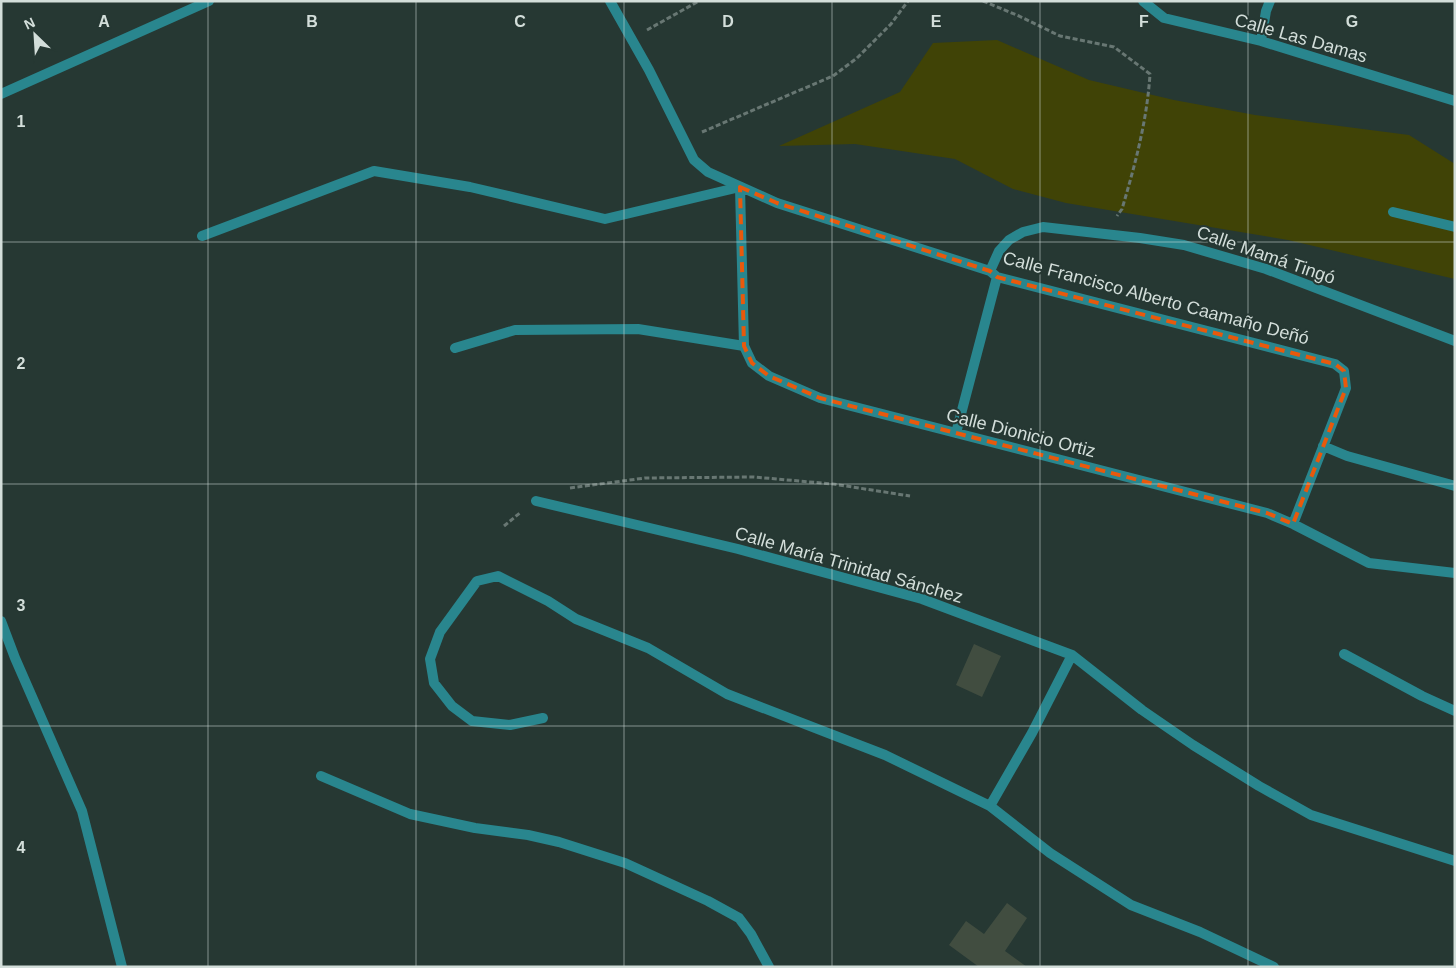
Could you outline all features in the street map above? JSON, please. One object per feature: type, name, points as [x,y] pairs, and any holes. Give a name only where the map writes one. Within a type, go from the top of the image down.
[{"type":"street","points":[[1,94],[209,1]]},
{"type":"street","name":"Calle Francisco Alberto Caamaño Deñó","points":[[610,1],[632,38],[694,160],[708,172],[777,203],[994,274],[1335,364],[1344,371],[1346,388],[1293,524]]},
{"type":"street","name":"Calle Las Damas","points":[[1143,1],[1164,18],[1261,41],[1455,101]]},
{"type":"street","points":[[1261,41],[1266,11],[1270,1]]},
{"type":"street","points":[[202,236],[374,171],[470,187],[605,219],[740,187],[744,346],[629,329],[515,330],[455,348]]},
{"type":"street","points":[[1393,212],[1455,227]]},
{"type":"street","name":"Calle Mamá Tingó","points":[[956,433],[999,251],[1009,240],[1023,232],[1043,227],[1105,233],[1184,245],[1266,269],[1455,341]]},
{"type":"street","name":"Calle Dionicio Ortiz","points":[[744,346],[752,363],[769,376],[820,398],[1267,512],[1369,563],[1455,573]]},
{"type":"street","points":[[1323,446],[1347,456],[1455,486]]},
{"type":"street","name":"Calle María Trinidad Sánchez","points":[[536,501],[738,549],[922,599],[1072,655],[1142,710],[1193,745],[1259,786],[1312,814],[1455,861]]},
{"type":"street","points":[[543,718],[510,725],[472,721],[452,706],[434,683],[430,659],[440,632],[477,581],[498,576],[548,601],[576,619],[648,648],[727,694],[885,754],[990,806],[1050,853],[1131,905],[1200,932],[1274,967]]},
{"type":"street","points":[[1,621],[15,658],[82,811],[122,967]]},
{"type":"street","points":[[1344,654],[1422,696],[1455,711]]},
{"type":"street","points":[[990,806],[1032,733],[1072,655]]},
{"type":"street","points":[[321,776],[410,814],[475,828],[559,842],[625,863],[708,901],[740,918],[769,967]]},
{"type":"path","points":[[632,38],[699,1]]},
{"type":"path","points":[[684,139],[833,76],[857,58],[891,24],[908,1]]},
{"type":"path","points":[[983,1],[1060,36],[1114,47],[1150,74],[1148,98],[1138,155],[1122,209],[1105,233]]},
{"type":"path","points":[[568,488],[645,478],[754,477],[832,484],[910,496]]},
{"type":"path","points":[[504,526],[536,501]]},
{"type":"highlighted area","points":[[740,187],[777,203],[990,271],[997,277],[1335,364],[1344,371],[1346,388],[1293,524],[1267,513],[820,398],[769,376],[752,363],[744,346]]},
{"type":"shaded area","points":[[997,40],[1089,80],[1174,100],[1255,115],[1409,135],[1455,164],[1455,279],[1288,240],[1066,203],[1013,189],[955,159],[855,144],[779,146],[900,92],[933,43]]},
{"type":"building","points":[[974,644],[1001,656],[982,697],[956,685]]},
{"type":"building","points":[[1007,903],[1027,918],[1005,951],[1027,967],[979,967],[949,945],[966,921],[984,934]]}]
